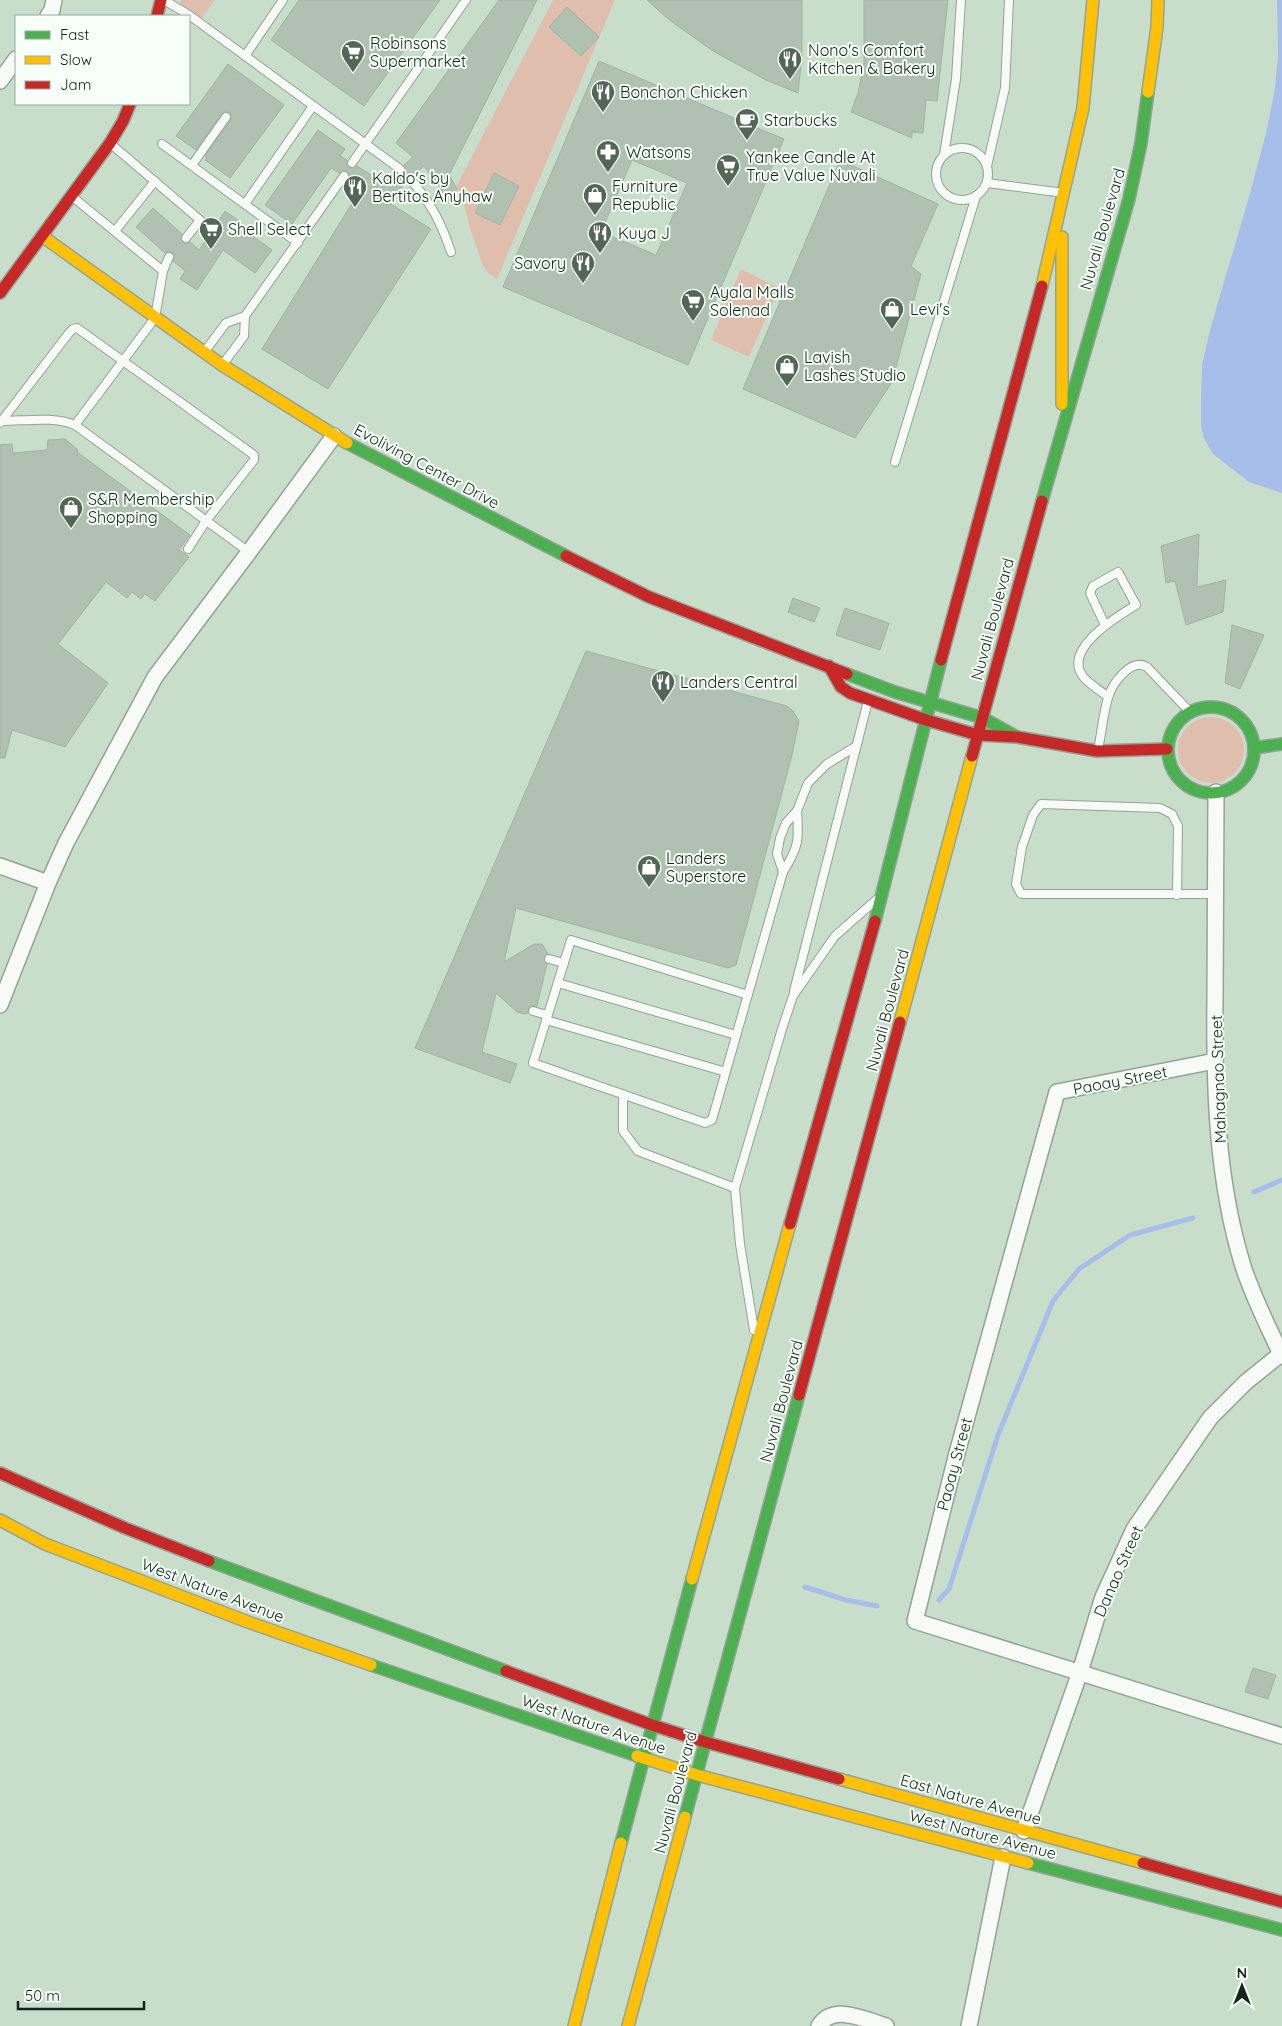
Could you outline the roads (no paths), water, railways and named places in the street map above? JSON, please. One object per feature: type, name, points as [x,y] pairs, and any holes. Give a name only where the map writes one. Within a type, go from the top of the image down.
[{"type":"main road","points":[[157,15],[162,0]]},
{"type":"main road","points":[[574,2026],[652,1725],[835,1060],[884,894],[930,703],[1031,330],[1083,108],[1093,0]]},
{"type":"main road","name":"Nuvali Boulevard","points":[[628,2026],[1062,429],[1129,199],[1142,133],[1157,27],[1158,0]]},
{"type":"main road","points":[[0,293],[110,143],[130,105]]},
{"type":"main road","points":[[1062,429],[1063,199]]},
{"type":"main road","name":"Evoliving Center Drive","points":[[42,236],[222,365],[334,436],[519,533],[649,596],[895,692],[983,718],[1017,737]]},
{"type":"main road","name":"Evoliving Center Drive","points":[[829,666],[841,687],[850,693],[978,736],[1017,737],[1097,751],[1167,749]]},
{"type":"main road","points":[[1207,707],[1216,707],[1235,714],[1248,728],[1254,748],[1253,759],[1243,779],[1225,791],[1216,792],[1199,792],[1186,786],[1176,776],[1169,763],[1167,749],[1170,734],[1182,717],[1190,712],[1207,707]]},
{"type":"main road","points":[[1254,748],[1282,744]]},
{"type":"main road","name":"West Nature Avenue","points":[[0,1473],[125,1528],[258,1580],[652,1725]]},
{"type":"main road","name":"West Nature Avenue","points":[[0,1520],[45,1544],[248,1622],[643,1758],[697,1775],[1282,1930]]},
{"type":"main road","name":"East Nature Avenue","points":[[652,1725],[705,1742],[1282,1902]]},
{"type":"street","points":[[49,15],[54,0]]},
{"type":"street","points":[[0,81],[15,60]]},
{"type":"street","points":[[0,1005],[48,883],[66,843],[155,677],[334,436]]},
{"type":"street","name":"Mahagnao Street","points":[[1216,792],[1214,1062],[1218,1130],[1229,1204],[1243,1265],[1257,1304],[1282,1355]]},
{"type":"street","points":[[0,866],[48,883]]},
{"type":"street","name":"Paoay Street","points":[[1214,1062],[1057,1092],[957,1453],[915,1622],[1282,1736]]},
{"type":"street","name":"Danao Street","points":[[1024,1831],[1080,1672],[1103,1597],[1134,1529],[1210,1418],[1246,1382],[1282,1355]]},
{"type":"street","points":[[969,2026],[1003,1857]]},
{"type":"street","points":[[819,2026],[822,2020],[831,2014],[845,2014],[886,2026]]},
{"type":"lane","points":[[162,0],[184,15]]},
{"type":"lane","points":[[245,56],[283,0]]},
{"type":"lane","points":[[352,164],[466,0]]},
{"type":"lane","points":[[961,0],[956,79],[944,155],[937,165],[936,173],[940,188],[946,194],[961,200],[976,196]]},
{"type":"lane","points":[[895,462],[976,196],[986,183],[988,175],[987,166],[1004,88],[1009,0]]},
{"type":"lane","points":[[190,19],[245,56],[400,169]]},
{"type":"lane","points":[[245,204],[313,106]]},
{"type":"lane","points":[[192,165],[226,117]]},
{"type":"lane","points":[[110,143],[200,220],[186,238]]},
{"type":"lane","points":[[162,144],[298,243]]},
{"type":"lane","points":[[944,155],[960,148],[969,149],[977,152],[987,166]]},
{"type":"lane","points":[[222,365],[244,336],[245,316],[344,176]]},
{"type":"lane","points":[[410,179],[433,208],[452,252]]},
{"type":"lane","points":[[115,232],[155,181]]},
{"type":"lane","points":[[986,183],[1063,199]]},
{"type":"lane","points":[[71,196],[163,271]]},
{"type":"lane","points":[[75,425],[155,318],[163,271],[169,257]]},
{"type":"lane","points":[[204,352],[226,323],[245,316]]},
{"type":"lane","points":[[1,422],[73,328],[77,328],[254,455],[254,460],[206,521],[188,549]]},
{"type":"lane","points":[[1,422],[52,420],[67,421],[75,425],[249,552]]},
{"type":"lane","points":[[1105,625],[1090,594],[1093,586],[1118,572],[1136,605],[1105,625],[1084,646],[1079,661],[1080,673],[1087,681],[1108,697]]},
{"type":"lane","points":[[1097,751],[1108,697],[1122,676],[1134,664],[1142,664],[1190,712]]},
{"type":"lane","points":[[757,1346],[740,1244],[735,1188],[793,996],[855,748],[869,700]]},
{"type":"lane","points":[[748,995],[571,940],[533,1063],[705,1123],[712,1120],[736,1035],[748,995],[783,872],[793,857],[799,838],[798,811],[808,783],[827,764],[855,748]]},
{"type":"lane","points":[[1177,895],[1178,826],[1172,814],[1160,808],[1041,804],[1032,815],[1022,847],[1016,884],[1021,894],[1177,895],[1215,894]]},
{"type":"lane","points":[[783,872],[776,854],[786,823],[798,811]]},
{"type":"lane","points":[[793,996],[835,936],[884,894]]},
{"type":"lane","points":[[549,959],[564,963]]},
{"type":"lane","points":[[558,983],[736,1035]]},
{"type":"lane","points":[[533,1011],[547,1018],[726,1072]]},
{"type":"lane","points":[[623,1094],[623,1131],[638,1151],[735,1188]]},
{"type":"water","points":[[1277,0],[1282,0],[1282,493],[1249,482],[1213,454],[1204,438],[1201,426],[1202,365],[1211,326],[1266,133],[1275,88],[1278,55]]},
{"type":"waterway","points":[[1254,1192],[1282,1180]]},
{"type":"waterway","points":[[939,1600],[949,1589],[998,1435],[1053,1301],[1079,1269],[1130,1235],[1193,1218]]},
{"type":"waterway","points":[[805,1587],[846,1600],[877,1606]]},
{"type":"place","name":"Robinsons Supermarket","points":[[353,73]]},
{"type":"place","name":"Nono's Comfort Kitchen & Bakery","points":[[790,80]]},
{"type":"place","name":"Bonchon Chicken","points":[[603,113]]},
{"type":"place","name":"Starbucks","points":[[747,141]]},
{"type":"place","name":"Watsons","points":[[608,173]]},
{"type":"place","name":"Yankee Candle At True Value Nuvali","points":[[728,187]]},
{"type":"place","name":"Kaldo's by Bertitos Anyhaw","points":[[355,208]]},
{"type":"place","name":"Furniture Republic","points":[[595,216]]},
{"type":"place","name":"Shell Select","points":[[211,250]]},
{"type":"place","name":"Kuya J","points":[[600,254]]},
{"type":"place","name":"Savory","points":[[583,284]]},
{"type":"place","name":"Ayala Malls Solenad","points":[[693,322]]},
{"type":"place","name":"Levi's","points":[[892,330]]},
{"type":"place","name":"Lavish Lashes Studio","points":[[787,387]]},
{"type":"place","name":"S&R Membership Shopping","points":[[71,529]]},
{"type":"place","name":"Landers Central","points":[[663,703]]},
{"type":"place","name":"Landers Superstore","points":[[649,888]]}]
